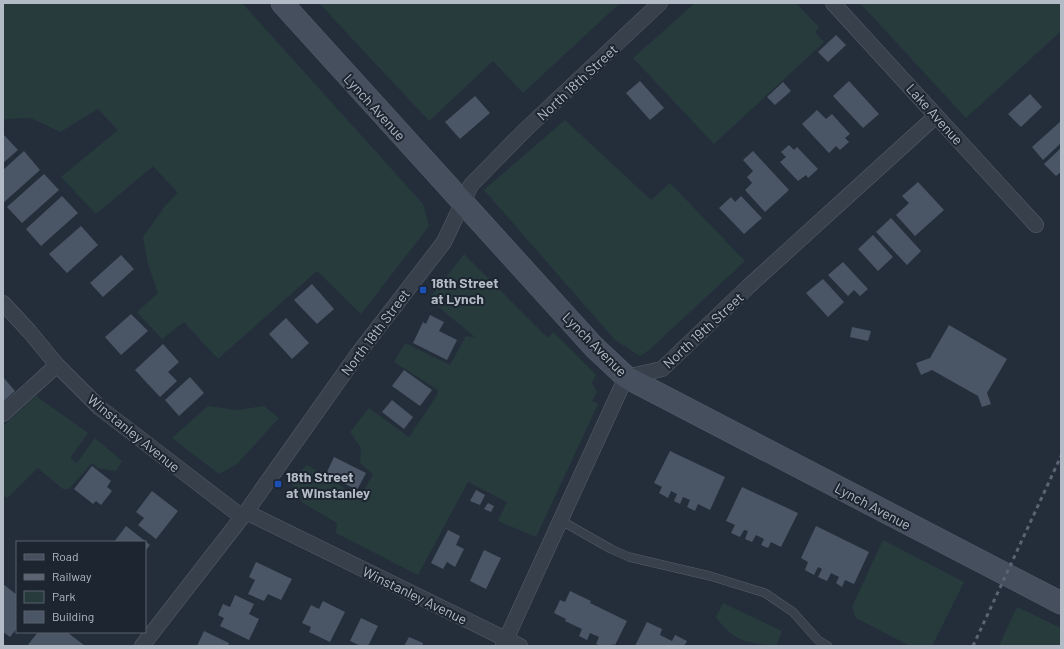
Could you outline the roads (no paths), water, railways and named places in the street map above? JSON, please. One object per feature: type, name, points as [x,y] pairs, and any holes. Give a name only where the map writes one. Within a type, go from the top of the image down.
[{"type":"street","name":"Lynch Avenue","points":[[282,3],[594,347],[626,377],[1061,603]]},
{"type":"street","name":"North 18th Street","points":[[142,646],[244,514],[357,355],[444,242],[471,185],[660,3]]},
{"type":"street","name":"Lake Avenue","points":[[833,3],[1036,225]]},
{"type":"street","name":"North 19th Street","points":[[626,377],[662,369],[750,285],[936,116]]},
{"type":"street","name":"Winstanley Avenue","points":[[3,304],[29,331],[57,365],[100,408],[244,514],[505,643],[520,646]]},
{"type":"street","points":[[3,414],[57,365]]},
{"type":"street","points":[[505,643],[626,377]]},
{"type":"lane","points":[[560,520],[629,557],[710,576],[765,592],[793,612],[818,640],[828,646]]},
{"type":"railway","points":[[973,646],[1061,456]]},
{"type":"place","name":"18th Street at Lynch","points":[[423,290]]},
{"type":"place","name":"18th Street at Winstanley","points":[[278,484]]}]
